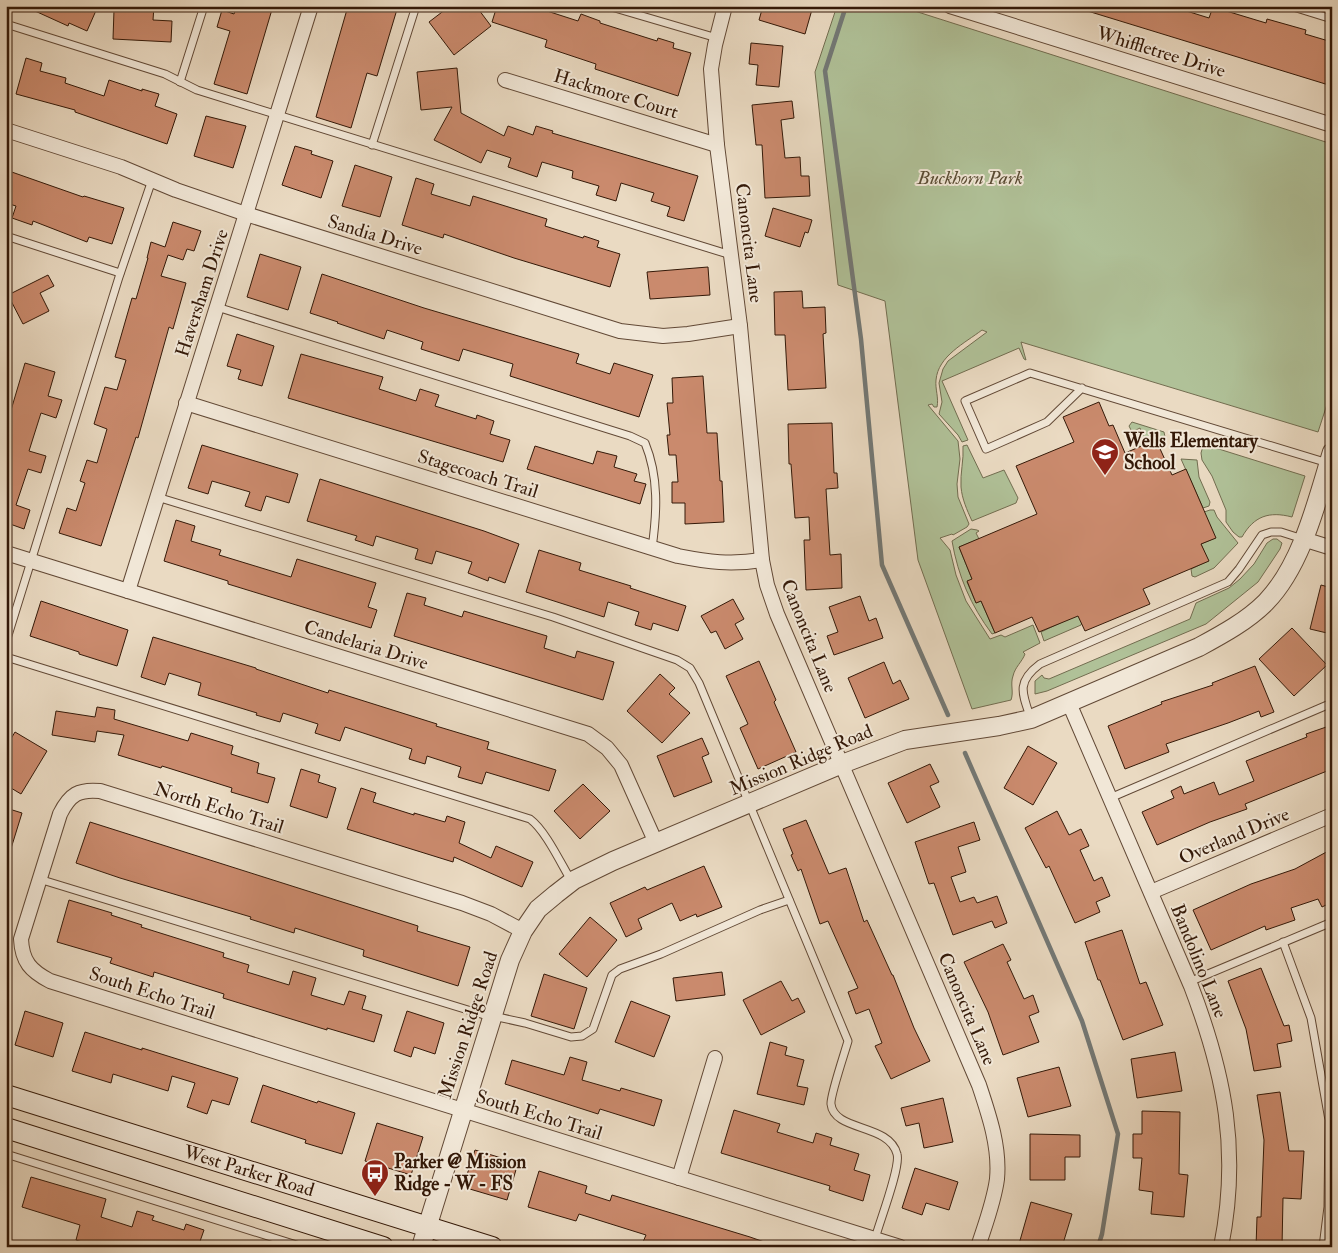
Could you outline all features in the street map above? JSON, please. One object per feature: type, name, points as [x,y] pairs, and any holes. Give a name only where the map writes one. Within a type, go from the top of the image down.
[{"type":"main road","name":"West Parker Road","points":[[6,1095],[492,1247]]},
{"type":"main road","name":"West Parker Road","points":[[6,1128],[383,1247]]},
{"type":"street","name":"Haversham Drive","points":[[128,591],[311,6]]},
{"type":"street","name":"Canoncita Lane","points":[[725,6],[716,38],[711,69],[717,145],[740,326],[762,560],[767,585],[777,614],[987,1108],[996,1149],[997,1180],[978,1247]]},
{"type":"street","name":"Whiffletree Drive","points":[[950,6],[966,9],[1332,125]]},
{"type":"street","name":"Hackmore Court","points":[[505,80],[717,145]]},
{"type":"street","name":"Sandia Drive","points":[[6,130],[121,167],[246,214],[620,331],[663,336],[740,326]]},
{"type":"street","name":"Stagecoach Trail","points":[[186,403],[678,556],[707,562],[737,564],[762,560]]},
{"type":"street","name":"Mission Ridge Road","points":[[421,1247],[510,960],[523,931],[538,909],[572,882],[613,861],[842,764],[905,740],[999,726],[1032,719],[1200,647],[1224,634],[1248,618],[1266,602],[1280,585],[1294,562],[1330,458]]},
{"type":"street","points":[[1303,539],[1332,548]]},
{"type":"street","name":"Candelaria Drive","points":[[6,554],[588,734],[607,748],[621,765],[656,844]]},
{"type":"street","name":"Bandolino Lane","points":[[1069,703],[1189,982],[1205,1023],[1218,1066],[1228,1124],[1228,1193],[1220,1247]]},
{"type":"street","name":"North Echo Trail","points":[[28,964],[22,953],[21,939],[60,814],[66,801],[76,794],[88,790],[100,791],[462,903],[491,914],[523,931]]},
{"type":"street","name":"Overland Drive","points":[[1151,892],[1332,815]]},
{"type":"street","name":"South Echo Trail","points":[[28,964],[37,974],[50,981],[900,1247]]},
{"type":"street","points":[[679,1178],[715,1058]]},
{"type":"lane","points":[[180,82],[204,6]]},
{"type":"lane","points":[[372,145],[416,6]]},
{"type":"lane","points":[[608,6],[716,38]]},
{"type":"lane","points":[[1290,6],[1332,19]]},
{"type":"lane","points":[[6,24],[165,74],[197,90],[277,116],[731,255]]},
{"type":"lane","points":[[6,642],[120,272],[152,180]]},
{"type":"lane","points":[[6,236],[120,272]]},
{"type":"lane","points":[[217,307],[620,433],[645,443],[652,460],[656,498],[657,517],[652,548]]},
{"type":"lane","points":[[1082,388],[1047,422],[986,449],[964,401],[1030,373],[1330,458]]},
{"type":"lane","points":[[157,497],[553,617],[677,660],[690,668],[700,683],[848,1041],[830,1103],[835,1115],[846,1122],[883,1136],[893,1144],[898,1156],[896,1170],[874,1239]]},
{"type":"lane","points":[[1032,719],[1026,702],[1024,680],[1040,664],[1228,582],[1240,569],[1262,535],[1280,532],[1303,539]]},
{"type":"lane","points":[[6,657],[530,819],[536,824],[572,882]]},
{"type":"lane","points":[[1110,798],[1332,703]]},
{"type":"lane","points":[[39,879],[492,1016],[525,1023],[572,1037],[582,1036],[593,1029],[612,974],[760,910],[789,900]]},
{"type":"lane","points":[[1189,982],[1332,922]]},
{"type":"lane","points":[[1283,942],[1311,1018],[1329,1120],[1328,1207],[1323,1247]]},
{"type":"lane","points":[[6,1154],[303,1247]]},
{"type":"green space","name":"Buckhorn Park","points":[[837,6],[899,6],[1332,144],[1332,389],[1318,432],[1021,342],[1026,360],[1019,348],[942,381],[968,440],[962,442],[939,414],[942,402],[939,383],[943,369],[948,361],[987,332],[982,330],[953,351],[942,364],[936,380],[937,407],[934,407],[932,404],[928,405],[958,441],[960,459],[957,484],[958,497],[969,524],[953,535],[940,538],[950,550],[956,575],[966,601],[990,639],[1001,635],[1005,637],[1033,625],[1040,643],[1023,652],[1025,654],[1012,679],[1011,700],[972,709],[918,560],[885,301],[838,285],[815,72]]},
{"type":"green space","points":[[1132,422],[1164,432],[1165,437],[1140,447],[1137,446],[1135,440],[1143,436],[1140,428],[1132,432],[1129,426]]},
{"type":"green space","points":[[967,445],[983,478],[1004,470],[1018,498],[1016,503],[972,521],[961,487],[963,446]]},
{"type":"green space","points":[[1206,445],[1305,476],[1292,517],[1269,515],[1252,524],[1242,537],[1233,532],[1226,522],[1226,510],[1212,476],[1202,460],[1201,453],[1203,446]]},
{"type":"green space","points":[[1181,459],[1197,460],[1199,477],[1210,502],[1209,506],[1203,508]]},
{"type":"green space","points":[[1214,510],[1217,517],[1238,543],[1214,568],[1195,577],[1192,576],[1191,569],[1208,561],[1201,544],[1215,538],[1204,512]]},
{"type":"green space","points":[[971,529],[979,531],[976,533],[979,539],[959,547],[972,579],[967,582],[976,603],[981,601],[995,633],[992,634],[966,590],[952,541]]},
{"type":"green space","points":[[1277,539],[1282,543],[1280,549],[1258,582],[1206,624],[1047,691],[1035,694],[1035,681],[1042,675],[1044,678],[1049,679],[1190,619],[1196,603],[1229,588],[1240,579],[1254,564],[1267,543]]},
{"type":"green space","points":[[1079,614],[1082,622],[1081,625],[1044,641],[1041,632]]},
{"type":"building","points":[[24,6],[98,6],[87,31],[69,23],[68,26]]},
{"type":"building","points":[[135,6],[154,6],[153,20],[172,21],[171,42],[113,39],[114,10],[134,11]]},
{"type":"building","points":[[237,6],[273,6],[247,94],[214,84],[230,31],[217,27],[222,10],[234,14]]},
{"type":"building","points":[[348,6],[398,6],[377,76],[367,73],[351,128],[316,117]]},
{"type":"building","points":[[450,6],[476,6],[491,26],[454,55],[429,22]]},
{"type":"building","points":[[497,6],[548,6],[547,11],[578,21],[581,14],[600,21],[600,23],[657,41],[658,38],[674,43],[673,48],[691,53],[678,96],[595,69],[596,64],[545,47],[547,40],[492,22]]},
{"type":"building","points":[[763,6],[813,6],[805,34],[759,20]]},
{"type":"building","points":[[1082,6],[1181,6],[1180,9],[1209,18],[1213,7],[1266,23],[1267,19],[1306,30],[1305,34],[1332,42],[1332,86],[1081,9]]},
{"type":"building","points":[[751,43],[783,46],[779,87],[756,85],[758,65],[749,64]]},
{"type":"building","points":[[26,58],[42,63],[40,71],[66,78],[65,83],[104,96],[109,80],[142,91],[142,89],[159,94],[155,106],[177,114],[167,144],[75,112],[75,110],[16,94]]},
{"type":"building","points":[[457,68],[461,113],[504,136],[508,126],[533,135],[536,126],[553,131],[552,133],[698,176],[684,221],[667,216],[670,207],[651,201],[654,193],[621,183],[616,201],[596,195],[599,186],[572,178],[573,171],[542,162],[537,177],[508,167],[511,158],[487,150],[481,163],[434,140],[452,107],[421,110],[417,72]]},
{"type":"building","points":[[792,101],[794,118],[781,120],[785,158],[800,157],[801,176],[809,176],[810,196],[765,198],[762,145],[756,145],[752,105]]},
{"type":"building","points":[[206,116],[246,126],[233,168],[194,156]]},
{"type":"building","points":[[295,146],[312,151],[311,154],[333,161],[321,198],[282,185]]},
{"type":"building","points":[[355,165],[392,177],[380,217],[342,206]]},
{"type":"building","points":[[6,170],[83,197],[124,208],[112,244],[89,237],[87,242],[33,221],[32,225],[12,218],[16,206],[6,203]]},
{"type":"building","points":[[416,178],[434,184],[431,194],[470,206],[473,196],[547,219],[545,226],[599,241],[597,247],[620,254],[610,287],[514,258],[444,234],[443,238],[402,225]]},
{"type":"building","points":[[773,208],[812,220],[808,233],[805,232],[800,247],[765,236]]},
{"type":"building","points":[[173,222],[201,231],[194,251],[187,249],[183,260],[168,255],[161,276],[186,283],[173,329],[169,327],[138,438],[136,437],[101,546],[59,533],[67,508],[76,511],[85,483],[80,481],[87,460],[97,463],[107,429],[94,424],[105,387],[117,390],[126,360],[115,357],[132,298],[136,299],[151,242],[165,247]]},
{"type":"building","points":[[260,254],[301,267],[288,310],[247,297]]},
{"type":"building","points":[[708,267],[710,295],[650,299],[647,272]]},
{"type":"building","points":[[322,274],[424,308],[579,354],[576,363],[610,374],[614,363],[653,375],[639,417],[510,376],[513,364],[463,349],[459,361],[421,349],[423,342],[387,330],[384,339],[310,313]]},
{"type":"building","points":[[48,275],[54,286],[40,293],[49,311],[23,324],[8,295]]},
{"type":"building","points":[[802,291],[803,308],[825,307],[826,333],[823,334],[826,388],[788,390],[785,335],[775,335],[774,292]]},
{"type":"building","points":[[237,334],[274,346],[262,386],[238,379],[241,370],[227,366]]},
{"type":"building","points":[[301,354],[383,377],[379,389],[416,401],[420,389],[439,395],[435,406],[476,419],[477,415],[494,421],[490,434],[510,440],[503,462],[288,398]]},
{"type":"building","points":[[25,363],[55,372],[48,396],[62,400],[56,418],[41,413],[29,451],[46,456],[41,473],[28,469],[16,505],[30,510],[24,529],[10,524],[9,527],[6,527],[6,427]]},
{"type":"building","points":[[703,376],[707,433],[717,433],[724,522],[685,524],[685,503],[672,503],[672,482],[678,482],[676,455],[669,455],[667,435],[670,435],[667,403],[673,403],[672,378]]},
{"type":"building","points":[[1099,402],[1109,426],[1113,425],[1125,453],[1156,440],[1172,475],[1186,469],[1216,538],[1201,544],[1209,561],[1143,589],[1150,604],[1085,631],[1078,616],[1039,632],[1032,617],[995,633],[981,601],[976,603],[967,581],[972,579],[959,547],[1037,514],[1016,466],[1074,442],[1063,417]]},
{"type":"building","points":[[832,423],[834,473],[837,473],[838,488],[826,489],[830,555],[841,554],[842,588],[806,590],[804,540],[810,540],[809,517],[795,518],[791,464],[789,464],[788,424]]},
{"type":"building","points":[[202,445],[298,474],[289,503],[266,496],[261,511],[245,506],[250,492],[212,481],[208,494],[188,488]]},
{"type":"building","points":[[535,446],[593,464],[597,451],[617,456],[614,467],[637,474],[634,481],[646,484],[640,504],[527,469]]},
{"type":"building","points":[[320,479],[519,544],[505,583],[489,577],[488,581],[468,573],[472,562],[436,551],[432,564],[415,559],[418,549],[376,536],[373,546],[355,540],[357,536],[307,521]]},
{"type":"building","points":[[176,520],[195,526],[191,541],[221,550],[219,555],[291,577],[297,559],[376,583],[368,607],[377,610],[371,628],[228,584],[228,581],[164,561]]},
{"type":"building","points":[[539,550],[581,563],[579,570],[686,606],[678,631],[653,623],[651,630],[635,625],[639,612],[608,602],[604,617],[526,592]]},
{"type":"building","points":[[1321,585],[1332,588],[1332,626],[1329,626],[1327,633],[1310,629]]},
{"type":"building","points":[[407,593],[426,598],[424,605],[462,617],[464,611],[547,636],[544,648],[575,658],[577,651],[614,662],[603,700],[394,636]]},
{"type":"building","points":[[860,596],[869,621],[876,618],[883,638],[834,655],[827,636],[838,632],[829,607]]},
{"type":"building","points":[[733,599],[744,619],[735,624],[743,639],[725,649],[716,631],[711,633],[701,616]]},
{"type":"building","points":[[41,601],[128,630],[117,666],[30,636]]},
{"type":"building","points":[[1292,628],[1327,665],[1294,696],[1259,659]]},
{"type":"building","points":[[153,637],[256,668],[328,693],[329,690],[489,742],[487,749],[556,770],[549,791],[486,772],[482,784],[458,777],[461,767],[427,756],[425,764],[409,759],[412,749],[345,727],[340,741],[315,733],[318,724],[283,713],[280,722],[256,715],[257,713],[198,695],[201,683],[169,673],[165,685],[141,677]]},
{"type":"building","points":[[759,661],[776,700],[774,702],[796,752],[758,769],[740,728],[748,724],[726,676]]},
{"type":"building","points":[[884,662],[893,684],[900,680],[909,699],[865,718],[848,678]]},
{"type":"building","points":[[1255,666],[1274,712],[1261,717],[1259,711],[1166,744],[1169,752],[1125,769],[1108,726],[1162,704],[1161,702],[1213,685],[1212,683]]},
{"type":"building","points":[[660,674],[675,688],[669,694],[690,713],[662,743],[627,711]]},
{"type":"building","points":[[97,707],[115,710],[114,719],[188,741],[191,733],[233,746],[231,754],[259,763],[257,773],[275,778],[268,803],[231,792],[232,788],[162,766],[161,768],[118,755],[124,735],[97,731],[95,742],[52,735],[56,711],[95,717]]},
{"type":"building","points":[[1332,725],[1332,769],[1245,804],[1247,809],[1210,822],[1157,845],[1142,812],[1174,798],[1171,791],[1181,786],[1184,794],[1214,782],[1219,795],[1254,781],[1246,761],[1307,737],[1306,734]]},
{"type":"building","points":[[15,732],[47,751],[21,794],[6,785],[6,747]]},
{"type":"building","points":[[702,738],[709,754],[702,757],[712,782],[674,797],[657,756]]},
{"type":"building","points":[[1028,746],[1057,763],[1033,805],[1004,788]]},
{"type":"building","points":[[930,764],[939,782],[930,786],[940,807],[907,823],[888,783]]},
{"type":"building","points":[[301,769],[320,775],[318,782],[336,788],[327,818],[290,806]]},
{"type":"building","points":[[583,784],[610,811],[580,839],[554,811]]},
{"type":"building","points":[[361,788],[376,793],[373,802],[414,815],[414,813],[445,822],[447,816],[465,822],[459,843],[491,858],[496,846],[533,862],[522,887],[454,857],[453,862],[347,829]]},
{"type":"building","points":[[6,808],[22,813],[9,855],[6,854]]},
{"type":"building","points":[[1057,811],[1069,835],[1081,829],[1089,846],[1080,850],[1094,881],[1102,877],[1110,896],[1096,902],[1100,912],[1075,923],[1049,866],[1046,868],[1025,828]]},
{"type":"building","points":[[806,820],[829,874],[846,868],[864,922],[867,920],[930,1061],[891,1079],[875,1046],[882,1043],[869,1009],[856,1014],[848,992],[858,988],[828,921],[820,924],[801,869],[798,871],[791,855],[793,854],[783,829]]},
{"type":"building","points":[[90,822],[418,926],[417,931],[470,947],[458,986],[363,956],[364,950],[295,928],[294,933],[250,919],[251,917],[76,863]]},
{"type":"building","points":[[974,822],[980,840],[958,847],[966,872],[951,877],[960,902],[974,897],[977,903],[997,896],[1007,923],[995,928],[992,921],[953,935],[934,883],[929,884],[915,842]]},
{"type":"building","points":[[1332,849],[1332,902],[1322,907],[1318,899],[1291,908],[1295,920],[1266,930],[1265,926],[1211,950],[1193,910],[1251,884],[1295,869]]},
{"type":"building","points":[[704,866],[722,907],[697,917],[696,914],[680,921],[672,903],[638,919],[642,929],[626,937],[610,903],[645,887],[647,890]]},
{"type":"building","points":[[69,900],[112,913],[111,915],[142,925],[141,927],[224,953],[223,957],[249,965],[247,972],[289,985],[293,971],[316,978],[311,995],[344,1005],[349,991],[366,996],[362,1009],[382,1015],[374,1042],[327,1028],[327,1030],[223,998],[224,994],[154,972],[153,977],[110,963],[112,958],[57,942]]},
{"type":"building","points":[[590,917],[617,940],[587,977],[559,954]]},
{"type":"building","points":[[1122,930],[1140,984],[1146,982],[1163,1025],[1123,1040],[1100,980],[1098,980],[1085,942]]},
{"type":"building","points":[[1003,944],[1011,960],[1007,962],[1024,999],[1033,995],[1039,1012],[1029,1016],[1039,1042],[1003,1055],[988,1012],[964,962]]},
{"type":"building","points":[[1261,968],[1284,1026],[1289,1025],[1292,1041],[1277,1044],[1281,1067],[1254,1071],[1246,1029],[1228,981]]},
{"type":"building","points":[[722,972],[725,995],[676,1001],[673,978]]},
{"type":"building","points":[[544,974],[587,988],[574,1029],[531,1016]]},
{"type":"building","points":[[781,981],[792,1001],[798,998],[805,1012],[761,1035],[743,1000]]},
{"type":"building","points":[[631,1001],[670,1016],[654,1057],[615,1042]]},
{"type":"building","points":[[25,1011],[63,1023],[53,1057],[15,1045]]},
{"type":"building","points":[[407,1011],[444,1023],[435,1054],[414,1047],[411,1057],[394,1051]]},
{"type":"building","points":[[85,1032],[238,1078],[229,1105],[212,1100],[207,1114],[187,1107],[195,1083],[172,1076],[168,1091],[113,1074],[111,1083],[72,1071]]},
{"type":"building","points":[[770,1042],[787,1047],[785,1055],[804,1060],[797,1086],[808,1088],[804,1105],[757,1094]]},
{"type":"building","points":[[1175,1052],[1182,1091],[1137,1098],[1131,1059]]},
{"type":"building","points":[[570,1057],[587,1062],[582,1080],[620,1091],[621,1088],[662,1100],[654,1126],[600,1109],[598,1114],[505,1084],[512,1060],[564,1075]]},
{"type":"building","points":[[1059,1067],[1071,1106],[1028,1117],[1017,1078]]},
{"type":"building","points":[[263,1085],[355,1113],[342,1154],[305,1143],[306,1140],[251,1122]]},
{"type":"building","points":[[1280,1092],[1289,1151],[1304,1151],[1301,1199],[1283,1198],[1282,1247],[1256,1247],[1257,1217],[1261,1217],[1264,1140],[1257,1095]]},
{"type":"building","points":[[943,1098],[953,1142],[924,1148],[919,1123],[906,1126],[901,1108]]},
{"type":"building","points":[[734,1110],[780,1124],[777,1132],[813,1143],[816,1133],[832,1138],[830,1145],[859,1154],[854,1170],[870,1175],[863,1201],[829,1190],[830,1186],[721,1153]]},
{"type":"building","points":[[1142,1111],[1180,1112],[1179,1174],[1188,1175],[1184,1217],[1151,1214],[1153,1192],[1139,1190],[1142,1158],[1133,1158],[1133,1134],[1142,1134]]},
{"type":"building","points":[[377,1123],[423,1137],[411,1175],[365,1161]]},
{"type":"building","points":[[1030,1134],[1080,1135],[1080,1157],[1065,1157],[1065,1180],[1030,1180]]},
{"type":"building","points":[[475,1150],[518,1163],[507,1200],[463,1187]]},
{"type":"building","points":[[915,1168],[958,1182],[949,1210],[926,1203],[922,1215],[902,1208]]},
{"type":"building","points":[[539,1171],[587,1186],[585,1193],[610,1201],[612,1195],[750,1237],[770,1244],[770,1247],[659,1247],[643,1242],[646,1235],[579,1214],[576,1221],[528,1207]]},
{"type":"building","points":[[31,1177],[106,1199],[101,1217],[132,1227],[137,1211],[154,1216],[152,1220],[184,1230],[186,1224],[204,1230],[198,1247],[98,1247],[76,1240],[80,1225],[22,1207]]},
{"type":"building","points":[[1031,1202],[1072,1214],[1062,1247],[1027,1247],[1019,1244]]},
{"type":"waterway","points":[[846,6],[825,71],[861,339],[882,565],[948,715]]},
{"type":"waterway","points":[[965,753],[1082,1021],[1118,1134],[1102,1234],[1098,1247]]},
{"type":"place","name":"Wells Elementary School","points":[[1105,476]]},
{"type":"place","name":"Parker @ Mission Ridge - W - FS","points":[[375,1197]]}]
